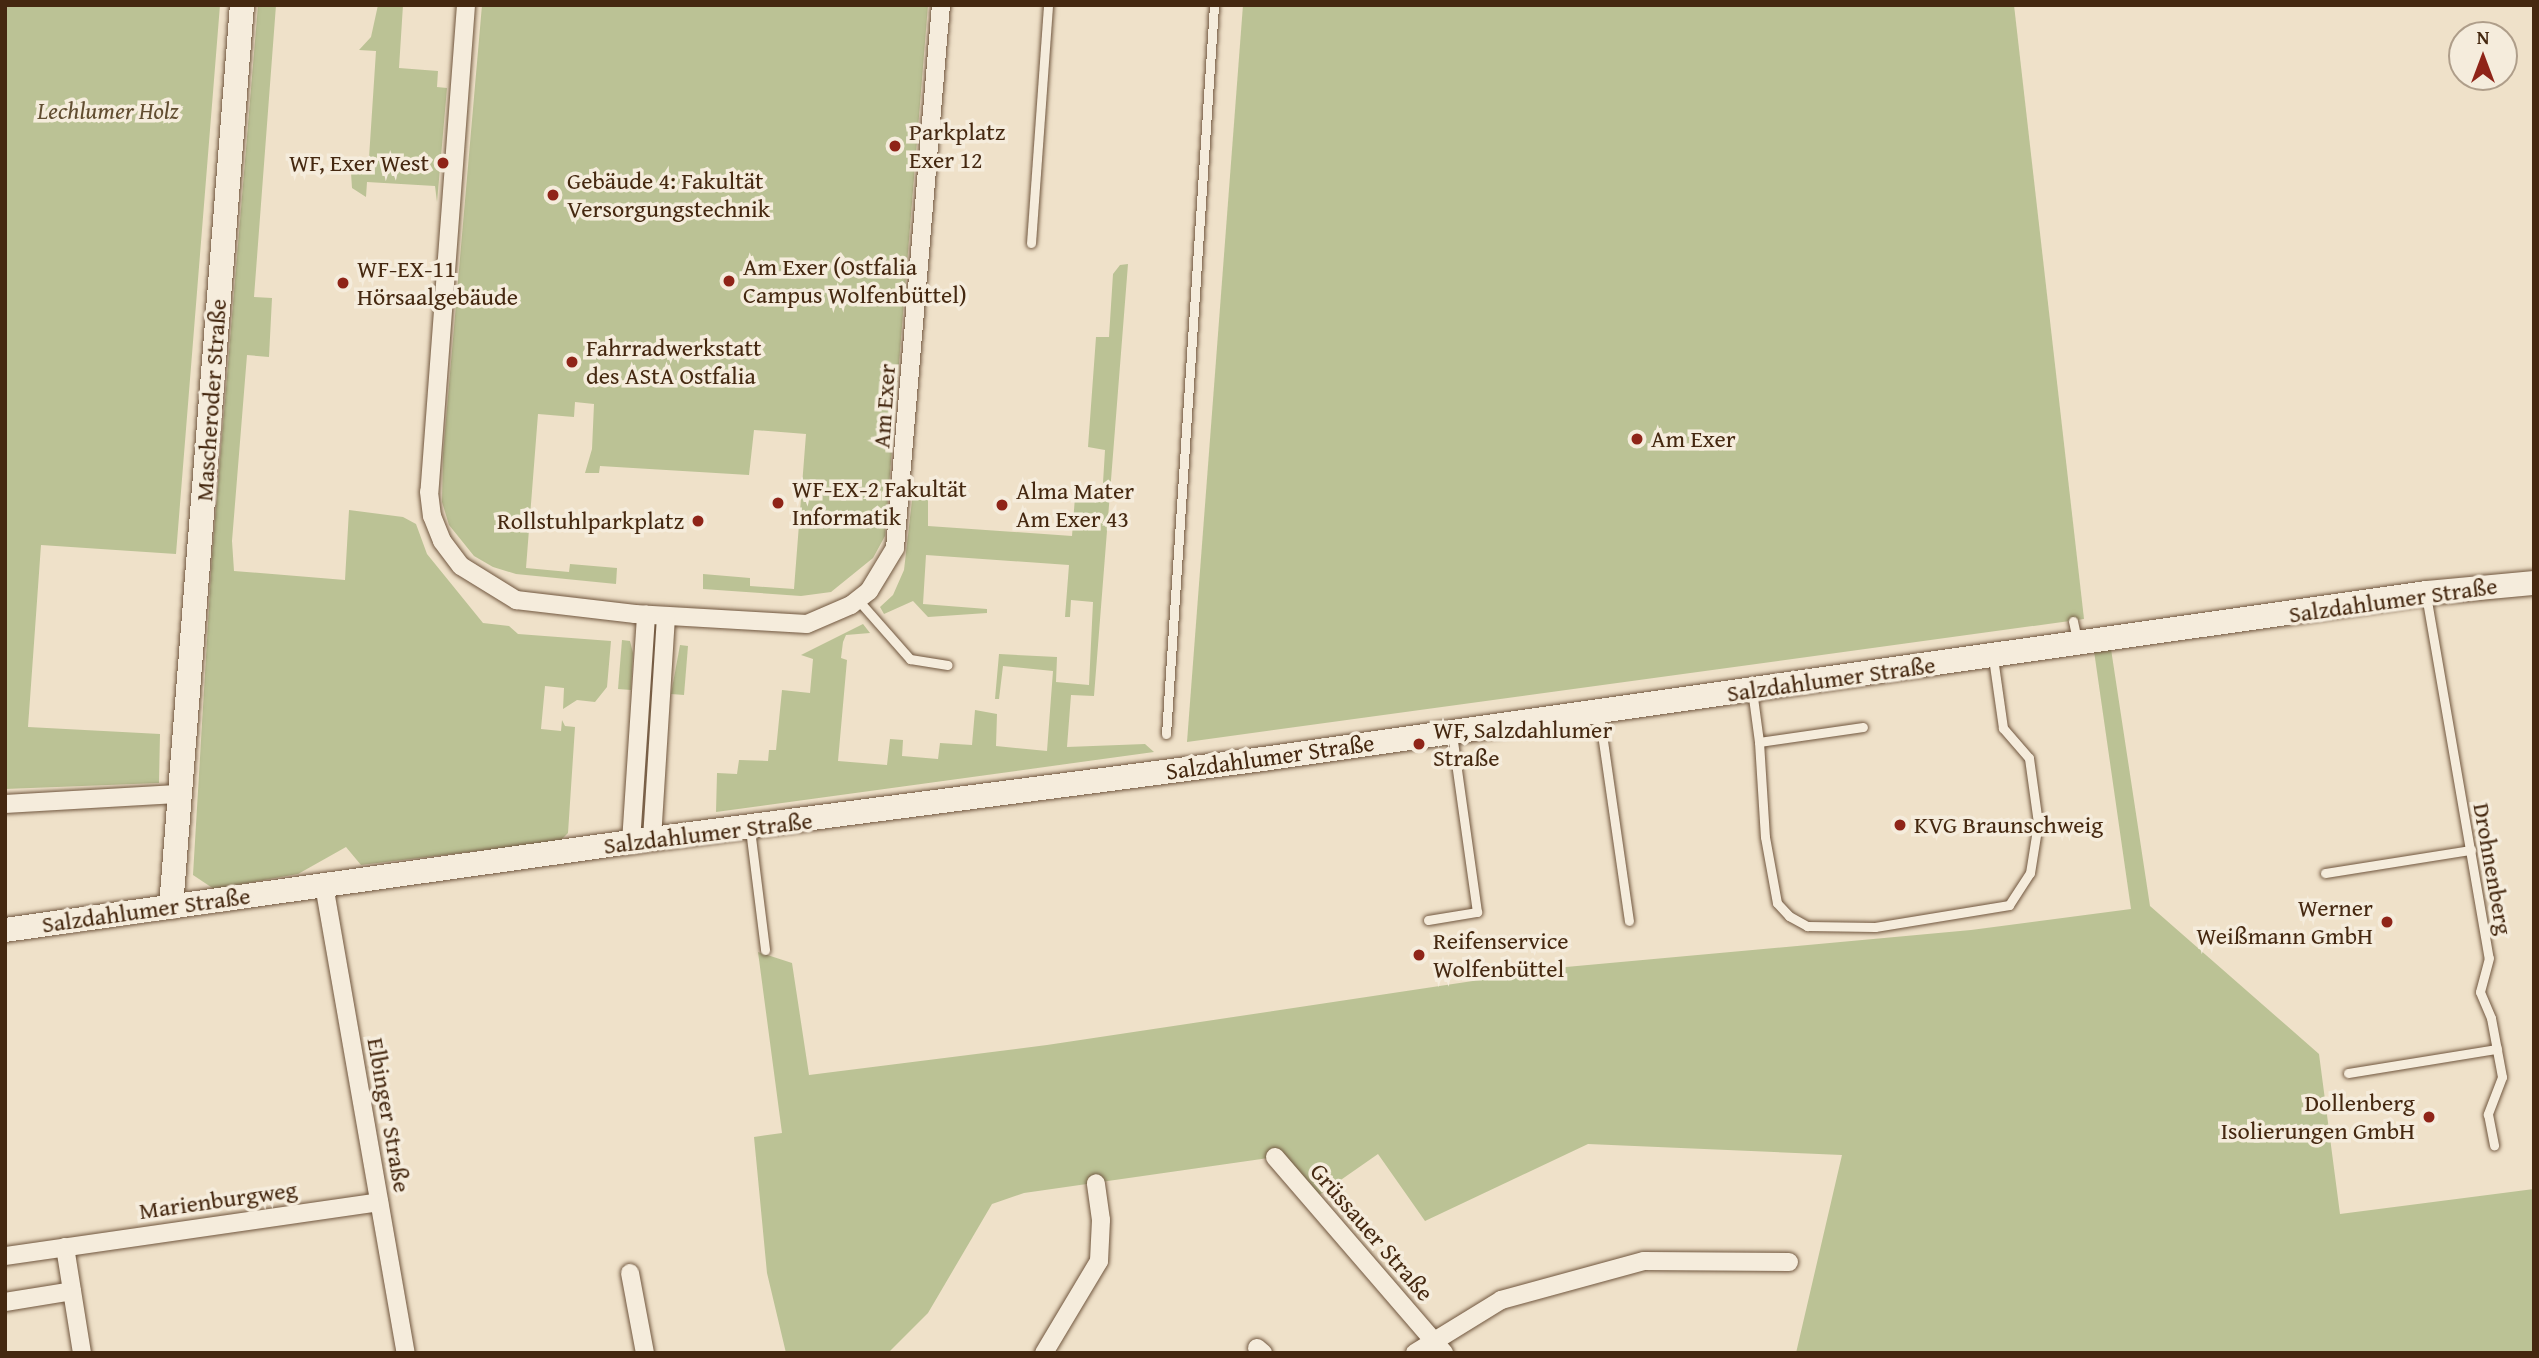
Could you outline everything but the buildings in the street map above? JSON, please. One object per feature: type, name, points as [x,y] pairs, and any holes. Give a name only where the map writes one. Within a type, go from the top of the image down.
[{"type":"street","name":"Mascheroder Straße","points":[[171,907],[242,5]]},
{"type":"street","name":"Am Exer","points":[[466,5],[430,480],[432,516],[461,566],[516,600],[666,616],[807,624],[858,600],[885,570],[895,548],[900,517],[941,5]]},
{"type":"street","name":"Salzdahlumer Straße","points":[[5,930],[641,840],[750,828],[1751,688],[1993,657],[2076,633],[2534,583]]},
{"type":"street","points":[[641,840],[646,614]]},
{"type":"street","points":[[641,840],[666,616]]},
{"type":"street","points":[[5,804],[181,794]]},
{"type":"street","name":"Elbinger Straße","points":[[324,885],[406,1353]]},
{"type":"street","name":"Grüssauer Straße","points":[[1275,1157],[1444,1353]]},
{"type":"street","points":[[1044,1353],[1099,1261],[1101,1220],[1096,1184]]},
{"type":"street","name":"Marienburgweg","points":[[5,1256],[379,1202]]},
{"type":"street","points":[[65,1247],[82,1353]]},
{"type":"street","name":"Grüssauer Straße","points":[[1415,1353],[1431,1339],[1501,1300],[1644,1261],[1789,1262]]},
{"type":"street","points":[[630,1273],[645,1353]]},
{"type":"street","points":[[5,1303],[72,1291]]},
{"type":"lane","points":[[1031,243],[1048,5]]},
{"type":"lane","points":[[1166,734],[1214,5]]},
{"type":"lane","name":"Drohnenberg","points":[[2426,593],[2490,958],[2480,992],[2497,1049],[2502,1077],[2488,1114],[2494,1145]]},
{"type":"lane","points":[[858,600],[910,659],[948,665]]},
{"type":"lane","points":[[1751,688],[1759,742],[1765,837],[1777,903],[1789,916],[1807,926],[1875,927],[2009,905],[2030,873],[2038,823],[2029,758],[2003,728],[1993,657]]},
{"type":"lane","points":[[1599,711],[1629,921]]},
{"type":"lane","points":[[1759,742],[1863,727]]},
{"type":"lane","points":[[1428,920],[1476,912],[1452,731]]},
{"type":"lane","points":[[750,828],[765,950]]},
{"type":"lane","points":[[2325,873],[2471,850]]},
{"type":"lane","points":[[2348,1073],[2497,1049]]},
{"type":"green space","name":"Lechlumer Holz","points":[[5,5],[220,5],[176,554],[41,545],[28,727],[160,734],[159,783],[5,789]]},
{"type":"green space","points":[[258,5],[276,5],[254,297],[272,298],[269,357],[247,355],[232,541],[234,571],[345,580],[349,510],[403,517],[416,524],[427,554],[483,623],[509,626],[518,634],[611,641],[607,687],[595,702],[577,700],[563,709],[564,688],[545,686],[541,729],[561,731],[562,720],[565,726],[575,727],[568,833],[560,841],[361,865],[346,847],[298,874],[214,889],[193,875],[212,556]]},
{"type":"green space","points":[[378,5],[403,5],[399,68],[438,71],[437,87],[447,88],[437,202],[435,186],[367,182],[366,197],[352,188],[351,173],[368,173],[376,51],[359,50],[371,37]]},
{"type":"green space","points":[[482,5],[928,5],[885,536],[873,558],[831,592],[801,596],[703,589],[703,574],[750,578],[750,586],[794,589],[806,434],[754,430],[749,475],[600,466],[599,473],[585,473],[592,449],[594,404],[575,402],[574,417],[538,414],[526,568],[569,572],[570,564],[617,568],[616,584],[516,574],[493,567],[474,556],[449,525],[442,502],[443,454]]},
{"type":"green space","name":"Am Exer","points":[[1243,5],[2014,5],[2084,619],[1187,742]]},
{"type":"green space","points":[[1128,264],[1094,696],[1071,695],[1067,747],[1145,744],[1154,752],[716,812],[717,773],[737,774],[739,760],[768,761],[769,750],[776,750],[782,690],[810,693],[813,659],[801,655],[863,624],[870,633],[846,635],[843,642],[841,658],[847,660],[838,761],[887,765],[890,739],[903,740],[902,756],[938,759],[940,743],[972,745],[975,710],[997,714],[996,746],[1047,751],[1053,671],[1003,666],[999,699],[995,699],[999,654],[1057,657],[1056,682],[1089,685],[1093,602],[1071,600],[1070,617],[1065,617],[1069,565],[926,555],[923,604],[987,609],[987,613],[928,617],[913,601],[884,614],[880,607],[893,595],[904,570],[914,483],[928,484],[928,526],[1072,536],[1076,484],[1082,484],[1081,498],[1102,499],[1105,450],[1088,447],[1096,337],[1109,337],[1113,274],[1120,265]]},
{"type":"green space","points":[[622,640],[630,641],[633,653],[631,690],[618,689]]},
{"type":"green space","points":[[680,645],[688,646],[684,695],[671,694]]},
{"type":"green space","points":[[2111,649],[2150,906],[2319,1054],[2340,1214],[2534,1189],[2534,1353],[1796,1353],[1842,1155],[1588,1144],[1425,1221],[1378,1154],[1312,1200],[1275,1157],[1024,1193],[992,1204],[928,1313],[890,1351],[786,1353],[767,1273],[754,1137],[782,1133],[758,952],[792,963],[809,1075],[1047,1045],[1566,967],[1971,930],[2131,909],[2094,651]]},
{"type":"place","name":"Parkplatz Exer 12","points":[[895,146]]},
{"type":"place","name":"WF, Exer West","points":[[443,163]]},
{"type":"place","name":"Gebäude 4: Fakultät Versorgungstechnik","points":[[553,195]]},
{"type":"place","name":"Am Exer (Ostfalia Campus Wolfenbüttel)","points":[[729,281]]},
{"type":"place","name":"WF-EX-11 Hörsaalgebäude","points":[[343,283]]},
{"type":"place","name":"Fahrradwerkstatt des AStA Ostfalia","points":[[572,362]]},
{"type":"place","name":"Am Exer","points":[[1637,439]]},
{"type":"place","name":"WF-EX-2 Fakultät Informatik","points":[[778,503]]},
{"type":"place","name":"Alma Mater Am Exer 43","points":[[1002,505]]},
{"type":"place","name":"Rollstuhlparkplatz","points":[[698,521]]},
{"type":"place","name":"WF, Salzdahlumer Straße","points":[[1419,744]]},
{"type":"place","name":"KVG Braunschweig","points":[[1900,825]]},
{"type":"place","name":"Werner Weißmann GmbH","points":[[2387,922]]},
{"type":"place","name":"Reifenservice Wolfenbüttel","points":[[1419,955]]},
{"type":"place","name":"Dollenberg Isolierungen GmbH","points":[[2429,1117]]}]
